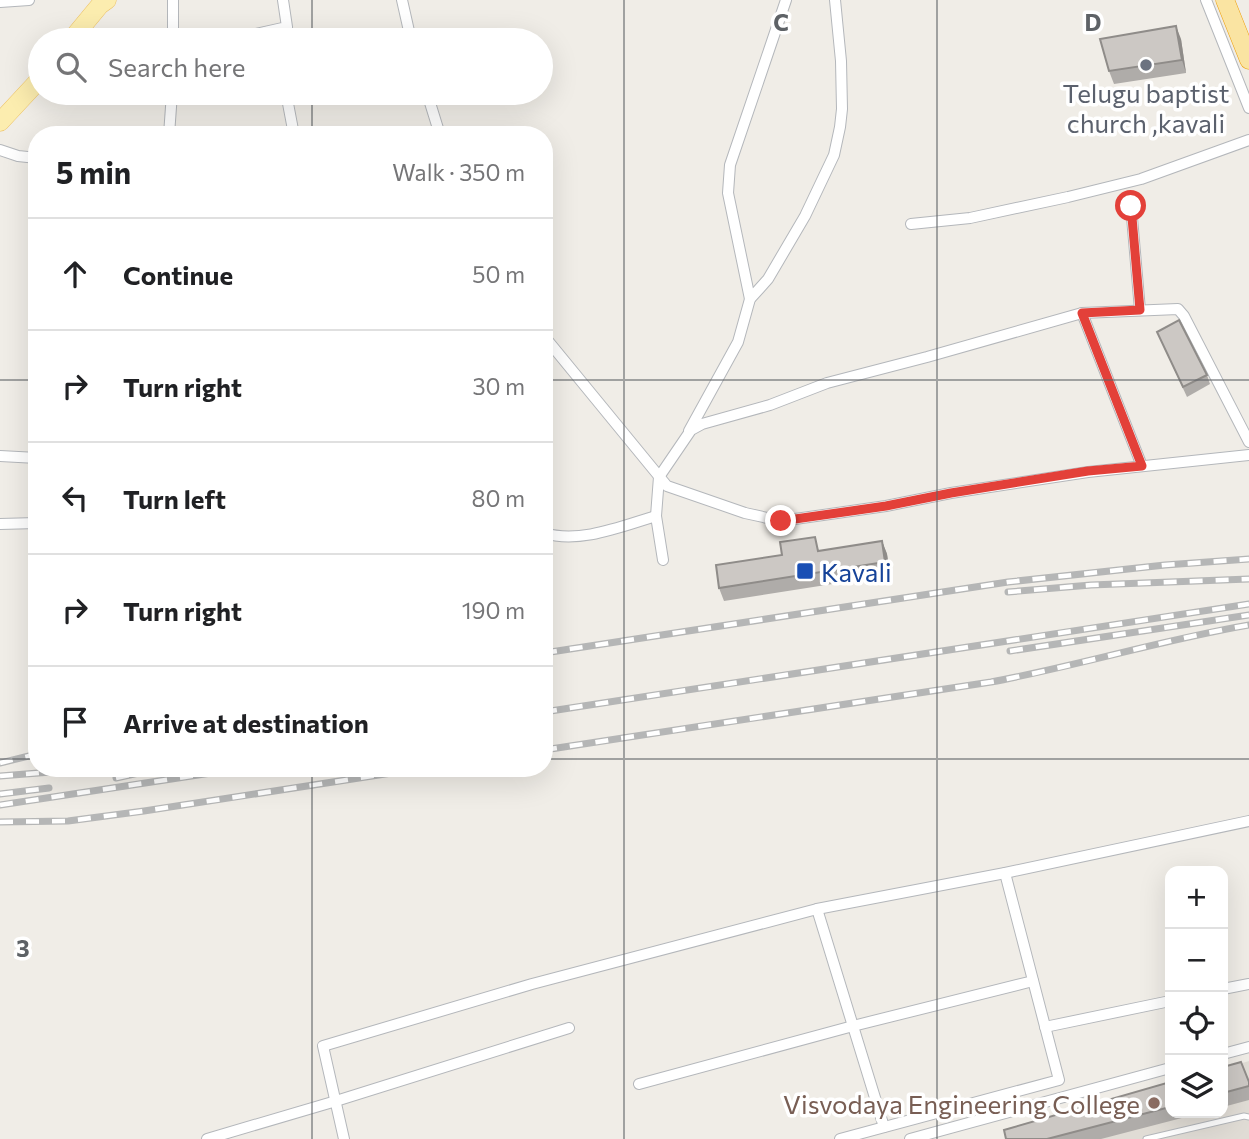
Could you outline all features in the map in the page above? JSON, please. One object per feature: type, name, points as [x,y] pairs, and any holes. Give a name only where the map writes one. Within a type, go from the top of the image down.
[{"type":"highway","points":[[1224,0],[1249,60]]},
{"type":"main road","points":[[80,28],[99,2]]},
{"type":"main road","points":[[0,122],[28,92]]},
{"type":"street","points":[[0,2],[29,0]]},
{"type":"street","points":[[173,0],[173,28]]},
{"type":"street","points":[[283,0],[285,28]]},
{"type":"street","points":[[402,0],[408,28]]},
{"type":"street","points":[[750,299],[728,193],[730,165],[786,0]]},
{"type":"street","points":[[682,443],[738,342],[750,299],[768,279],[805,216],[834,155],[842,109],[835,0]]},
{"type":"street","points":[[1206,0],[1249,108]]},
{"type":"street","points":[[170,126],[171,105]]},
{"type":"street","points":[[288,105],[292,126]]},
{"type":"street","points":[[431,105],[437,126]]},
{"type":"street","points":[[911,224],[970,218],[1080,194],[1141,178],[1249,140]]},
{"type":"street","points":[[0,150],[28,157]]},
{"type":"street","points":[[1131,206],[1140,310]]},
{"type":"street","points":[[663,560],[656,516],[659,477],[691,430],[702,424],[770,405],[827,383],[1082,313],[1178,309],[1249,442]]},
{"type":"street","points":[[1082,313],[1142,466]]},
{"type":"street","points":[[553,347],[667,486],[745,513],[781,521],[1074,474],[1249,455]]},
{"type":"street","points":[[0,456],[28,458]]},
{"type":"street","points":[[553,536],[588,535],[656,516]]},
{"type":"street","points":[[0,524],[28,523]]},
{"type":"street","points":[[344,1139],[323,1045],[532,984],[817,909],[1005,873],[1249,821]]},
{"type":"street","points":[[840,1139],[1059,1080],[1005,873]]},
{"type":"street","points":[[817,909],[884,1127]]},
{"type":"street","points":[[639,1083],[1033,981]]},
{"type":"street","points":[[1228,988],[1249,984]]},
{"type":"street","points":[[1045,1027],[1165,1001]]},
{"type":"street","points":[[207,1139],[569,1028]]},
{"type":"street","points":[[1228,1053],[1249,1047]]},
{"type":"street","points":[[910,1139],[1165,1069]]},
{"type":"lane","points":[[1146,1139],[1249,1117]]},
{"type":"shaded area","name":"Visvodaya Engineering College","points":[[1249,1061],[1249,1139],[1011,1139],[1008,1128],[1165,1084],[1165,1118],[1228,1118],[1228,1067]]},
{"type":"building","points":[[1176,26],[1182,60],[1109,71],[1100,39]]},
{"type":"building","points":[[1179,320],[1207,375],[1183,387],[1157,332]]},
{"type":"building","points":[[815,537],[818,551],[882,541],[885,562],[719,588],[716,565],[782,555],[780,542]]},
{"type":"building","points":[[1241,1062],[1249,1086],[1228,1092],[1228,1066]]},
{"type":"building","points":[[1165,1083],[1165,1108],[1047,1139],[1006,1139],[1004,1130]]},
{"type":"railway","points":[[553,652],[1008,582],[1249,559]]},
{"type":"railway","points":[[1008,592],[1091,585],[1249,579]]},
{"type":"railway","points":[[553,711],[1249,604]]},
{"type":"railway","points":[[1010,651],[1249,615]]},
{"type":"railway","points":[[553,749],[991,682],[1249,625]]},
{"type":"railway","points":[[0,763],[28,756]]},
{"type":"railway","points":[[0,776],[28,774]]},
{"type":"railway","points":[[116,778],[120,777]]},
{"type":"railway","points":[[0,805],[185,777]]},
{"type":"railway","points":[[0,822],[68,821],[365,777]]},
{"type":"railway","points":[[0,794],[49,788]]},
{"type":"place","name":"Telugu baptist church ,kavali","points":[[1146,65]]},
{"type":"place","name":"Kavali","points":[[805,571]]},
{"type":"place","name":"Visvodaya Engineering College","points":[[1154,1103]]},
{"type":"route","points":[[781,521],[1088,471],[1142,466],[1082,313],[1140,310],[1131,206]]}]
